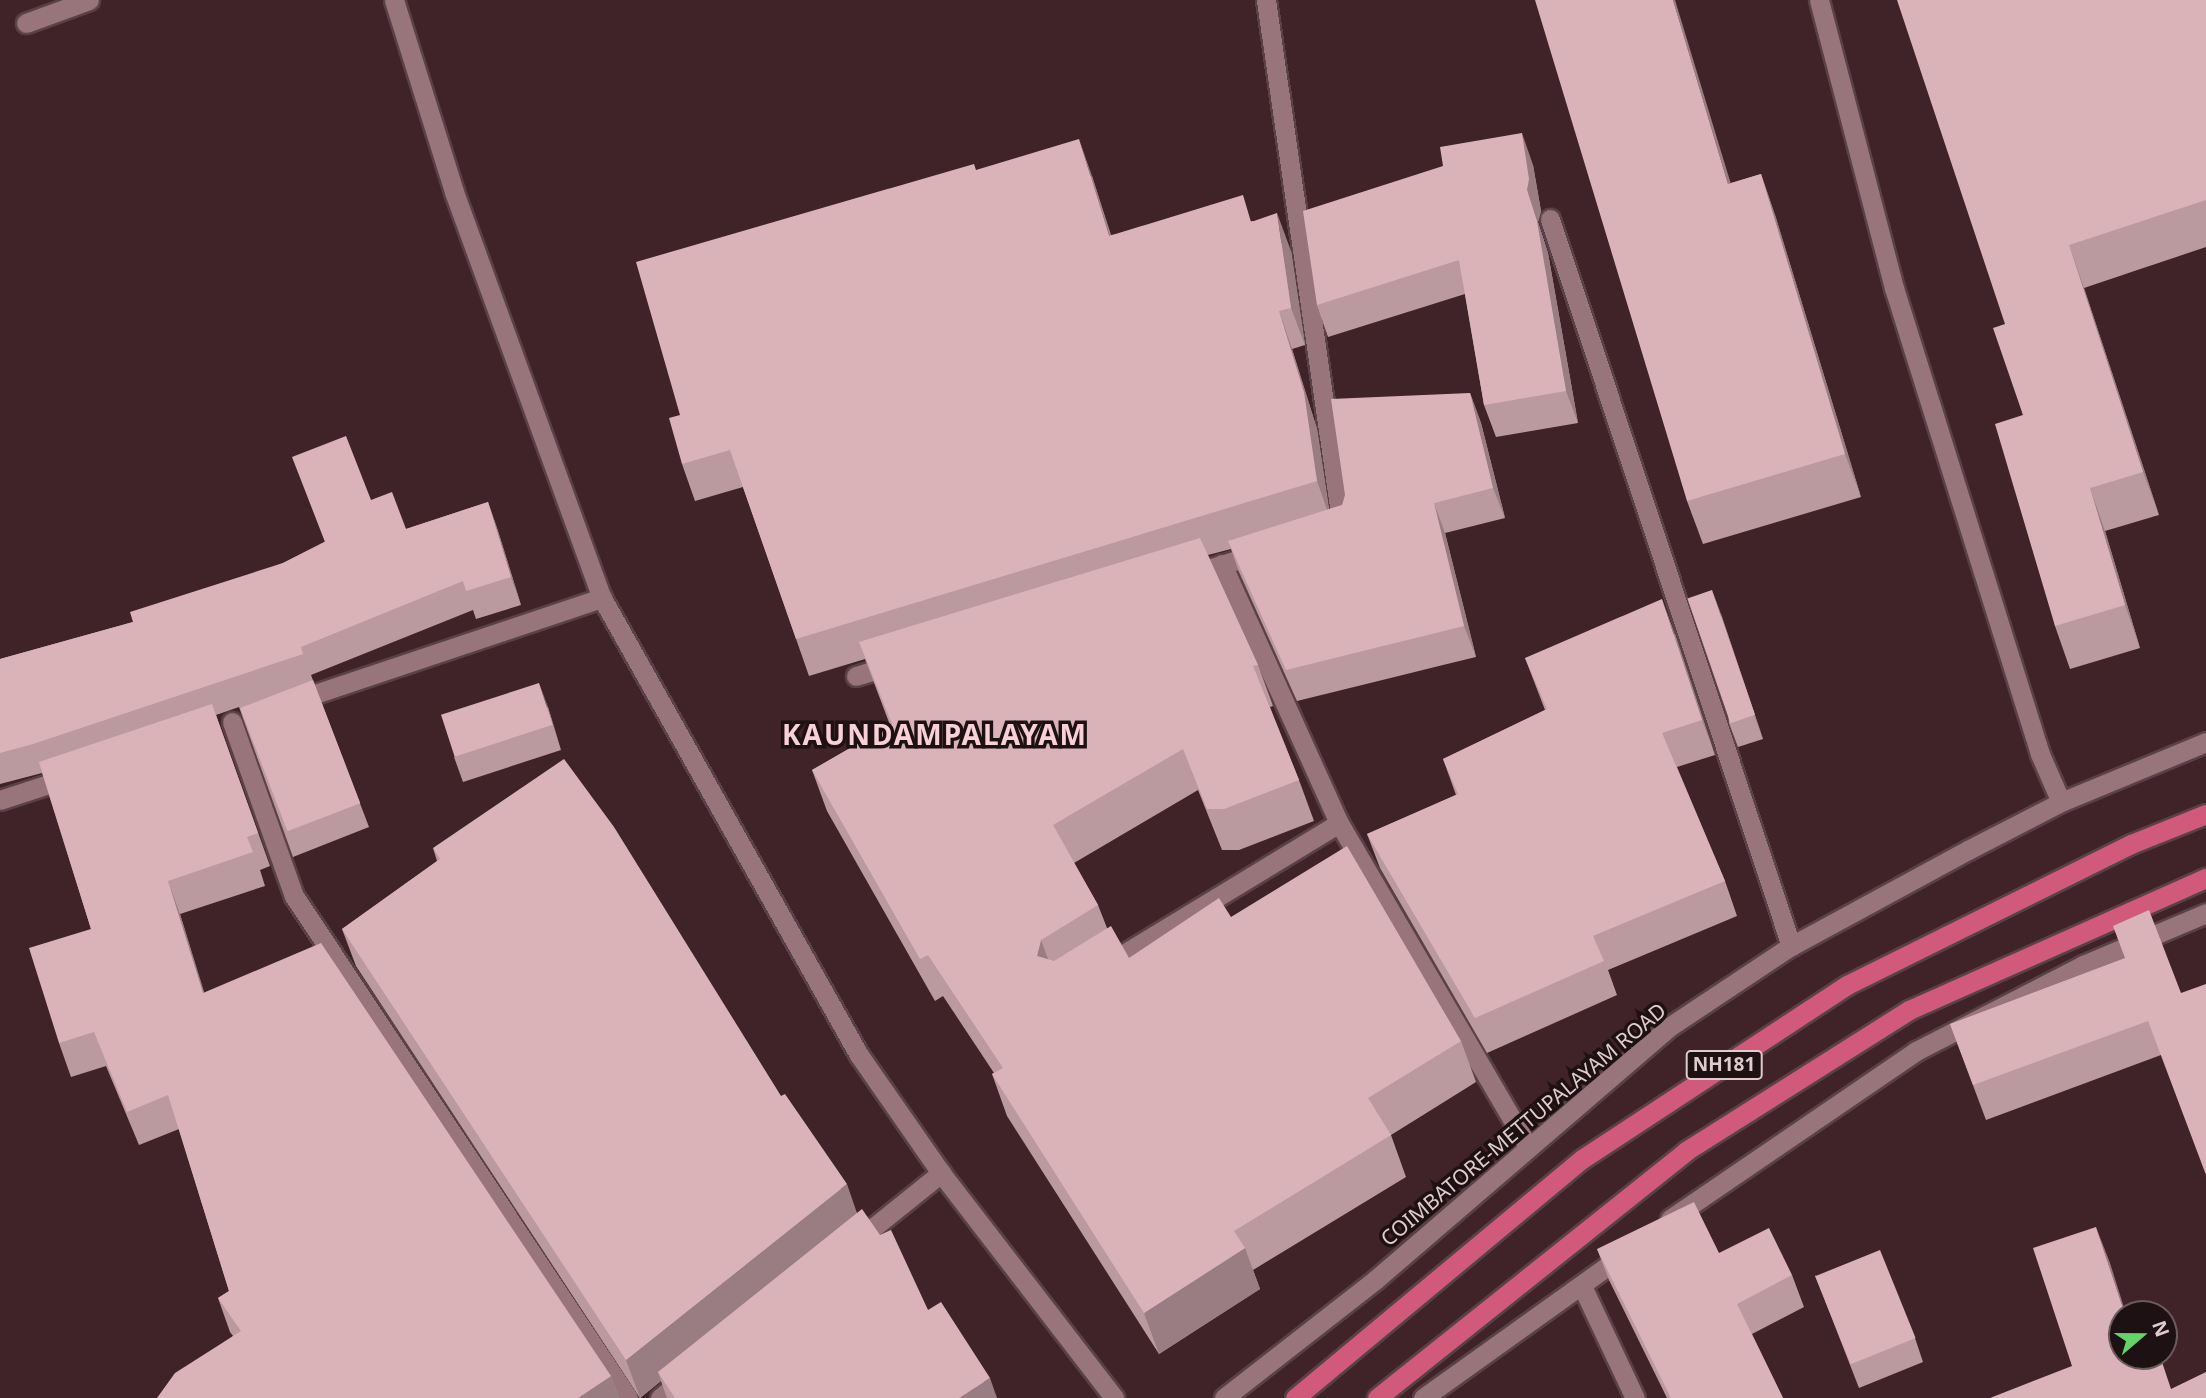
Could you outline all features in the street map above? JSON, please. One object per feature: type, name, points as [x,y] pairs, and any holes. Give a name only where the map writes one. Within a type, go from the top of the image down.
[{"type":"highway","name":"NH181","points":[[1295,1398],[1582,1159],[1847,985],[2131,844],[2206,814]]},
{"type":"highway","name":"NH181","points":[[1377,1398],[1686,1151],[1897,1017],[2206,877]]},
{"type":"street","points":[[26,23],[89,0]]},
{"type":"street","points":[[394,0],[454,192],[602,598],[859,1055],[941,1173],[1114,1398]]},
{"type":"street","points":[[1266,0],[1344,527],[1320,534]]},
{"type":"street","points":[[1819,0],[1894,288],[2040,754],[2061,802]]},
{"type":"street","points":[[1550,219],[1791,946]]},
{"type":"street","points":[[1170,580],[1283,545]]},
{"type":"street","points":[[1222,564],[1339,823],[1527,1145]]},
{"type":"street","points":[[207,730],[602,598]]},
{"type":"street","points":[[856,676],[909,660]]},
{"type":"street","points":[[232,722],[294,896],[628,1398]]},
{"type":"street","name":"COIMBATORE-METTUPALAYAM ROAD","points":[[1224,1398],[1375,1280],[1527,1145],[1669,1027],[1791,946],[2061,802],[2206,742]]},
{"type":"street","points":[[0,800],[94,768]]},
{"type":"street","points":[[1086,977],[1339,823]]},
{"type":"street","points":[[1659,1227],[1725,1178],[1916,1051],[2082,965],[2206,913]]},
{"type":"street","points":[[833,1260],[941,1173]]},
{"type":"street","points":[[1423,1398],[1637,1244]]},
{"type":"street","points":[[1581,1286],[1635,1398]]},
{"type":"street","points":[[660,1398],[703,1363]]},
{"type":"building","points":[[1535,0],[1673,0],[1728,184],[1761,174],[1845,454],[1687,501]]},
{"type":"building","points":[[1897,0],[2206,0],[2206,200],[2069,245],[2143,472],[2090,488],[2125,605],[2055,626],[1995,424],[2023,415],[1993,328],[2005,324]]},
{"type":"building","points":[[1522,133],[1529,179],[1527,190],[1537,221],[1566,391],[1484,405],[1459,260],[1317,305],[1303,211],[1443,166],[1440,147]]},
{"type":"building","points":[[1079,139],[1109,236],[1243,195],[1251,222],[1277,213],[1291,308],[1279,311],[1304,392],[1317,481],[796,639],[730,450],[682,464],[669,418],[680,415],[636,262],[974,164],[976,170]]},
{"type":"building","points":[[1470,393],[1493,488],[1434,503],[1464,626],[1286,670],[1228,541],[1342,505],[1345,495],[1331,399]]},
{"type":"building","points":[[346,436],[371,500],[392,492],[406,529],[488,502],[511,577],[466,591],[463,581],[301,647],[303,654],[0,753],[0,659],[133,622],[130,612],[283,563],[325,542],[292,457]]},
{"type":"building","points":[[1200,538],[1258,665],[1253,666],[1299,780],[1224,809],[1207,809],[1183,749],[1053,825],[1098,905],[1041,940],[1037,956],[1054,961],[1111,926],[1129,958],[1219,898],[1231,917],[1347,846],[1461,1041],[1368,1098],[1391,1135],[1234,1231],[1245,1248],[1144,1313],[992,1074],[1003,1068],[928,955],[920,959],[812,770],[892,724],[859,642]]},
{"type":"building","points":[[1712,590],[1755,715],[1730,723],[1687,598]]},
{"type":"building","points":[[1662,599],[1702,720],[1662,733],[1725,881],[1593,936],[1604,961],[1475,1018],[1367,834],[1458,794],[1443,759],[1547,709],[1525,658]]},
{"type":"building","points":[[313,680],[360,803],[287,831],[240,708]]},
{"type":"building","points":[[539,683],[553,725],[455,757],[441,715]]},
{"type":"building","points":[[212,704],[258,833],[247,837],[253,852],[168,881],[203,993],[321,943],[611,1376],[578,1398],[157,1398],[175,1373],[241,1331],[218,1298],[229,1291],[168,1095],[127,1112],[94,1032],[59,1043],[29,948],[91,929],[39,762]]},
{"type":"building","points":[[564,759],[614,827],[781,1096],[785,1094],[847,1184],[626,1360],[342,929],[440,859],[433,848]]},
{"type":"building","points":[[2149,910],[2181,993],[2206,984],[2206,1175],[2148,1021],[1973,1085],[1950,1024],[2125,958],[2113,926]]},
{"type":"building","points":[[1694,1202],[1719,1253],[1769,1228],[1792,1275],[1737,1304],[1783,1398],[1671,1398],[1597,1249]]},
{"type":"building","points":[[862,1209],[880,1235],[891,1230],[928,1310],[941,1302],[990,1378],[959,1398],[675,1398],[658,1372]]},
{"type":"building","points":[[2096,1227],[2120,1300],[2108,1300],[2108,1370],[2165,1370],[2171,1389],[2206,1372],[2206,1398],[1990,1398],[2072,1366],[2033,1248]]},
{"type":"building","points":[[1880,1250],[1916,1338],[1851,1364],[1815,1276]]},
{"type":"district","name":"KAUNDAMPALAYAM","points":[[935,734]]}]
